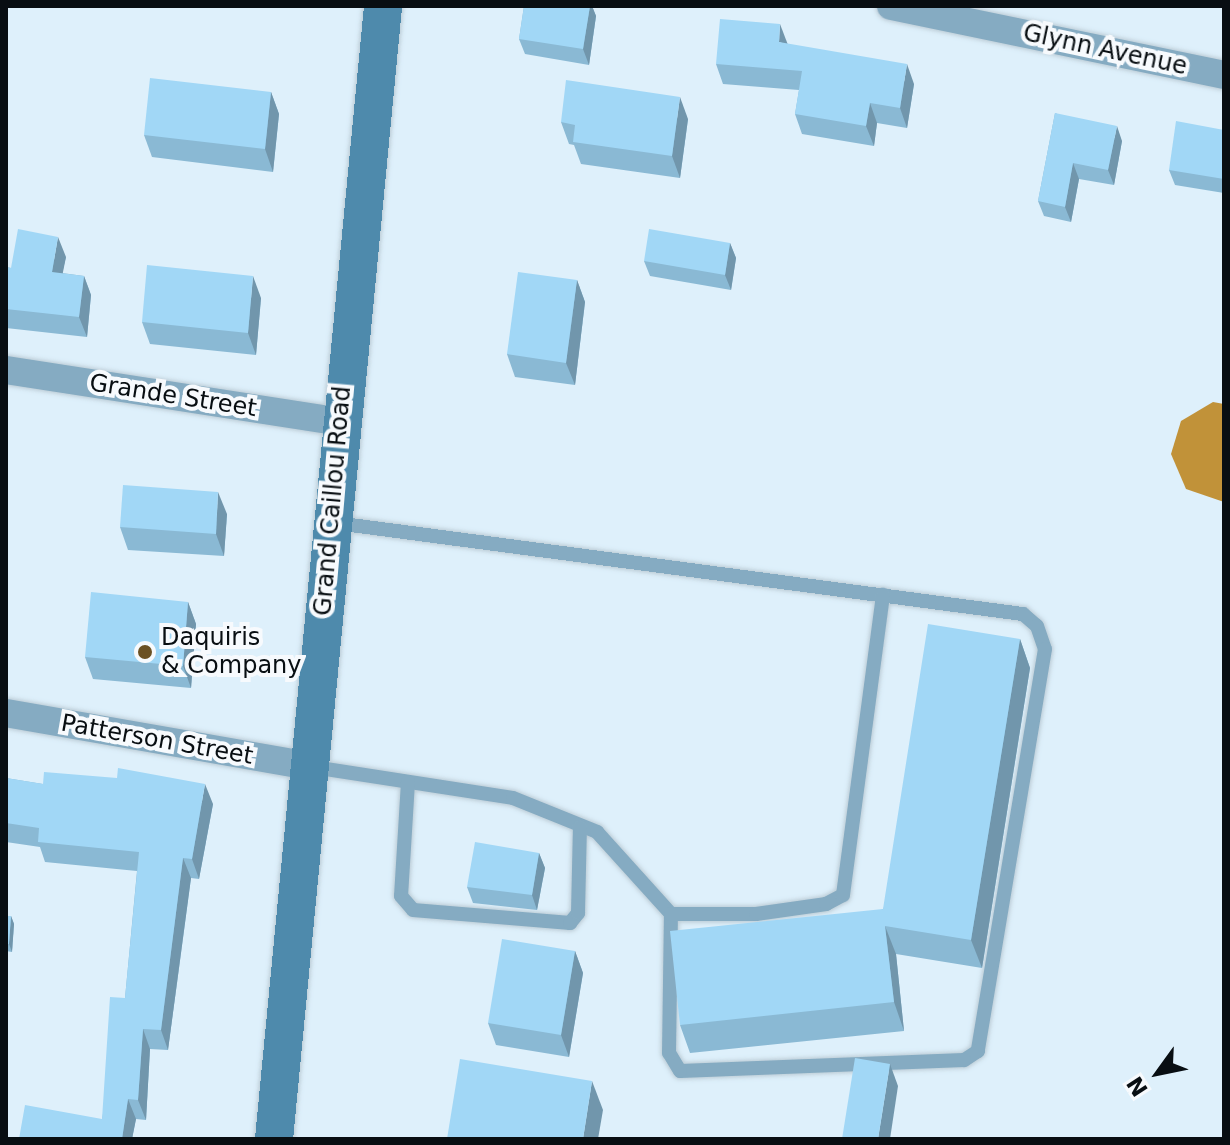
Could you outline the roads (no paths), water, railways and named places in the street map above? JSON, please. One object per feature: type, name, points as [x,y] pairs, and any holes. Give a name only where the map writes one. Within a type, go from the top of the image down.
[{"type":"main road","name":"Grand Caillou Road","points":[[274,1139],[340,422],[383,6]]},
{"type":"street","name":"Glynn Avenue","points":[[891,6],[1224,75]]},
{"type":"street","name":"Grande Street","points":[[6,370],[340,422]]},
{"type":"street","name":"Patterson Street","points":[[6,713],[309,766]]},
{"type":"lane","points":[[309,766],[513,798],[597,832],[671,914],[669,1053],[680,1071],[964,1060],[978,1051],[1045,649],[1023,614],[331,522]]},
{"type":"lane","points":[[671,914],[756,914],[843,895],[883,595]]},
{"type":"lane","points":[[408,782],[401,896],[413,910],[570,923],[578,913],[580,827]]},
{"type":"place","name":"Daquiris & Company","points":[[145,652]]}]
